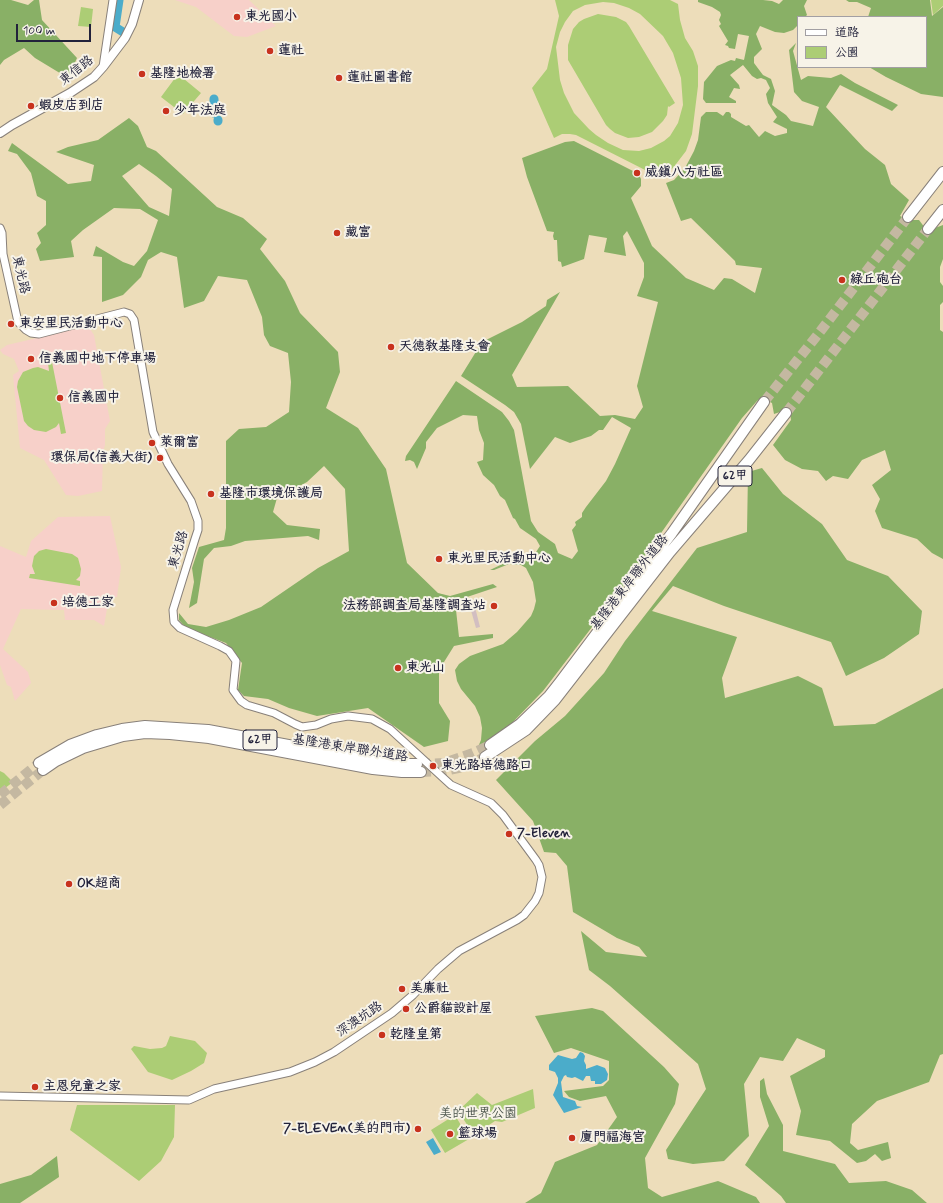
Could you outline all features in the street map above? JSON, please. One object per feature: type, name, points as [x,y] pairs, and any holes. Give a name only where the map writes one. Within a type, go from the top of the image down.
[{"type":"highway","points":[[908,217],[943,172]]},
{"type":"highway","points":[[928,229],[943,210]]},
{"type":"highway","name":"基隆港東岸聯外道路","points":[[485,757],[523,727],[552,698],[609,623],[764,402]]},
{"type":"highway","name":"基隆港東岸聯外道路","points":[[609,623],[749,460],[786,413]]},
{"type":"highway","points":[[716,470],[730,482]]},
{"type":"highway","name":"基隆港東岸聯外道路","points":[[490,745],[523,727]]},
{"type":"highway","name":"基隆港東岸聯外道路","points":[[41,766],[54,757],[82,745],[145,730],[209,738],[374,765],[402,772],[419,768]]},
{"type":"main road","name":"東信路","points":[[0,133],[82,86],[94,77],[125,38],[132,24],[139,0]]},
{"type":"street","points":[[103,67],[114,0]]},
{"type":"street","name":"東光路","points":[[0,228],[3,254],[18,322],[26,330],[31,333],[39,334],[124,312],[130,314],[134,320],[154,432],[168,464],[191,501],[198,521],[198,530],[173,610],[174,622],[180,628],[229,651],[236,661],[233,690],[241,701],[247,706],[274,713],[302,727],[316,725],[331,719],[348,716],[372,719],[390,729],[444,779]]},
{"type":"street","name":"深澳坑路","points":[[0,1096],[189,1100],[214,1089],[290,1072],[315,1062],[334,1052],[392,1013],[459,951],[517,920],[531,907],[539,892],[542,877],[540,865],[503,815],[491,804],[451,785],[444,779]]},
{"type":"shaded area","name":"東光國小","points":[[175,0],[249,0],[276,26],[247,37],[234,36],[196,7]]},
{"type":"shaded area","name":"信義國中","points":[[88,326],[94,335],[110,421],[105,429],[102,491],[78,496],[66,495],[44,460],[20,448],[13,375],[19,371],[14,359],[3,354],[0,350],[7,345]]},
{"type":"shaded area","name":"培德工家","points":[[110,516],[121,567],[117,597],[109,597],[104,626],[94,620],[65,620],[64,610],[21,609],[3,649],[28,672],[31,683],[15,701],[11,687],[7,685],[0,665],[0,546],[26,557],[31,541],[58,517]]},
{"type":"shaded area","points":[[473,599],[480,627],[476,628],[468,600]]},
{"type":"green space","points":[[0,0],[11,0],[28,5],[34,0],[39,0],[42,20],[77,58],[68,78],[35,58],[24,48],[4,60],[0,65]]},
{"type":"green space","points":[[555,0],[670,0],[678,4],[680,20],[685,38],[693,51],[698,66],[698,86],[692,134],[686,151],[673,168],[662,175],[653,174],[576,135],[562,134],[554,138],[532,88],[547,69],[559,16]],"holes":[[[603,2],[614,3],[629,8],[640,14],[663,36],[673,53],[681,78],[683,105],[678,123],[670,136],[664,141],[651,148],[639,151],[623,150],[608,143],[589,129],[574,113],[564,93],[560,80],[556,47],[560,32],[565,22],[573,11],[585,5]]]},
{"type":"green space","points":[[698,0],[763,0],[772,1],[779,4],[783,0],[807,0],[804,6],[807,15],[797,16],[797,26],[793,30],[784,33],[775,32],[760,26],[756,34],[762,49],[754,57],[754,63],[763,75],[771,79],[775,91],[772,105],[786,115],[791,121],[813,126],[819,107],[802,101],[794,92],[789,50],[796,43],[793,51],[801,80],[808,76],[831,78],[841,74],[855,83],[898,105],[892,111],[840,85],[826,107],[865,149],[885,165],[891,184],[909,200],[900,216],[909,220],[919,220],[925,228],[935,228],[943,225],[943,259],[940,267],[940,282],[943,286],[943,302],[940,305],[940,330],[943,332],[943,559],[932,553],[917,539],[882,528],[875,511],[880,499],[872,485],[891,470],[885,450],[862,460],[848,479],[833,476],[826,481],[818,471],[802,469],[785,460],[773,445],[791,420],[790,413],[783,411],[774,414],[772,403],[761,398],[742,418],[628,580],[543,691],[512,723],[478,747],[481,740],[482,728],[480,717],[475,706],[461,689],[457,681],[455,670],[459,664],[470,656],[503,644],[517,632],[531,616],[536,601],[533,582],[526,568],[521,565],[509,564],[494,570],[490,570],[513,559],[536,552],[540,546],[536,539],[520,528],[513,518],[505,500],[500,496],[494,485],[483,475],[477,462],[483,460],[484,443],[479,430],[477,416],[463,415],[437,428],[426,442],[426,448],[417,469],[414,462],[410,460],[405,461],[406,456],[456,381],[502,412],[509,421],[514,430],[531,521],[538,532],[555,544],[558,553],[572,559],[578,551],[572,530],[576,525],[575,522],[582,517],[582,513],[586,507],[606,481],[631,428],[612,417],[603,430],[599,430],[591,436],[570,443],[555,437],[530,469],[521,424],[514,412],[461,376],[482,342],[522,322],[546,306],[547,300],[560,292],[512,375],[517,387],[568,386],[600,416],[615,415],[635,419],[643,407],[637,386],[658,302],[637,296],[644,277],[644,263],[627,231],[623,236],[626,256],[604,252],[607,238],[589,235],[584,259],[562,267],[561,262],[558,261],[557,240],[554,240],[554,232],[547,231],[527,177],[522,158],[565,142],[574,141],[633,171],[639,175],[641,179],[641,186],[631,198],[652,246],[686,278],[714,290],[724,278],[732,279],[755,293],[762,268],[736,265],[735,261],[691,218],[681,221],[666,183],[674,180],[685,168],[698,140],[701,117],[706,112],[717,112],[723,116],[726,112],[729,112],[731,117],[746,126],[749,125],[759,137],[765,131],[775,136],[787,133],[787,129],[773,122],[777,117],[768,103],[766,94],[770,88],[766,80],[761,78],[757,79],[752,76],[743,65],[730,75],[739,85],[740,89],[734,88],[729,97],[736,101],[736,103],[706,103],[703,99],[704,82],[717,66],[731,60],[735,61],[736,58],[744,60],[749,36],[738,34],[735,49],[729,48],[725,45],[728,41],[719,26],[721,24],[719,20],[721,15],[720,12],[712,7],[698,2]]},
{"type":"green space","points":[[846,0],[930,0],[932,16],[943,7],[943,97],[921,94],[871,68],[927,68],[927,16],[868,16],[871,8],[857,2],[849,2]]},
{"type":"green space","points":[[931,0],[943,0],[943,6],[933,15]]},
{"type":"green space","points":[[81,7],[93,9],[91,27],[78,26]]},
{"type":"green space","points":[[598,14],[616,17],[626,22],[675,103],[669,107],[668,106],[667,115],[652,132],[639,137],[628,138],[615,133],[610,129],[606,125],[568,60],[568,45],[573,29],[584,19]]},
{"type":"green space","points":[[178,74],[201,93],[183,114],[161,97]]},
{"type":"green space","points":[[129,118],[138,126],[147,147],[156,151],[217,207],[243,218],[267,239],[260,249],[285,281],[300,313],[338,352],[340,372],[326,408],[358,428],[386,469],[407,563],[438,593],[450,596],[493,584],[497,587],[455,601],[459,637],[493,634],[493,638],[454,646],[439,670],[439,703],[450,721],[448,741],[424,747],[368,708],[317,716],[289,708],[268,699],[244,696],[238,690],[242,663],[226,643],[186,628],[179,620],[179,613],[188,624],[206,627],[229,620],[261,607],[318,568],[349,551],[345,489],[324,466],[307,482],[277,498],[273,512],[287,525],[320,529],[319,540],[308,536],[245,541],[231,546],[214,548],[204,559],[197,603],[189,608],[194,582],[192,568],[199,547],[224,540],[226,528],[226,441],[239,429],[266,427],[289,412],[291,382],[288,353],[270,346],[264,335],[262,317],[247,280],[218,276],[204,301],[184,308],[177,257],[161,252],[148,260],[141,277],[123,295],[102,302],[102,257],[93,256],[96,246],[123,262],[134,266],[147,251],[158,220],[140,209],[114,208],[83,230],[71,241],[74,257],[40,261],[36,249],[41,243],[37,233],[46,225],[46,201],[37,196],[31,173],[17,154],[8,151],[12,143],[68,184],[91,181],[94,165],[56,152],[68,147],[98,140]],"holes":[[[139,164],[172,189],[169,216],[149,207],[122,176]]]},
{"type":"green space","points":[[52,362],[66,433],[61,434],[59,423],[56,427],[46,432],[34,430],[28,426],[24,421],[17,387],[18,381],[23,372],[38,367],[49,371],[48,363]]},
{"type":"green space","points":[[762,468],[783,494],[822,524],[847,560],[888,576],[922,611],[919,634],[884,658],[846,676],[831,642],[724,606],[673,586],[652,611],[737,637],[722,678],[725,698],[798,676],[822,688],[834,726],[875,724],[943,688],[943,1054],[940,1055],[929,1082],[877,1101],[852,1124],[850,1143],[858,1150],[888,1142],[891,1158],[882,1161],[875,1154],[866,1161],[857,1163],[830,1141],[796,1135],[801,1111],[790,1076],[825,1057],[825,1050],[797,1038],[783,1061],[760,1057],[744,1084],[749,1136],[724,1161],[693,1164],[668,1159],[666,1150],[706,1089],[698,1064],[610,986],[589,970],[581,931],[606,952],[647,957],[639,947],[617,938],[573,912],[567,866],[556,853],[544,852],[533,821],[496,780],[535,741],[565,716],[604,673],[625,641],[697,548],[747,532],[748,472]]},
{"type":"green space","points":[[46,549],[72,554],[78,558],[81,569],[80,576],[76,580],[80,581],[80,586],[29,578],[30,574],[35,574],[32,566],[34,556],[39,551]]},
{"type":"green space","points":[[0,771],[13,782],[0,792]]},
{"type":"green space","points":[[592,1008],[603,1011],[664,1067],[679,1084],[675,1104],[645,1158],[648,1188],[662,1197],[718,1181],[756,1197],[760,1203],[525,1203],[541,1193],[555,1162],[597,1145],[617,1117],[606,1096],[580,1101],[569,1097],[564,1091],[603,1086],[609,1080],[609,1061],[571,1048],[554,1053],[535,1016]]},
{"type":"green space","points":[[170,1036],[195,1041],[207,1053],[204,1063],[172,1080],[148,1072],[131,1049],[134,1046],[150,1049],[162,1048],[166,1046]]},
{"type":"green space","points":[[764,1078],[767,1094],[783,1125],[783,1151],[835,1164],[849,1183],[886,1181],[912,1190],[927,1203],[786,1203],[781,1196],[745,1165],[769,1126],[760,1097],[760,1081]]},
{"type":"green space","name":"美的世界公園","points":[[533,1089],[535,1108],[502,1122],[495,1121],[474,1135],[458,1111],[477,1093],[492,1105]]},
{"type":"green space","points":[[77,1105],[175,1105],[174,1137],[161,1161],[139,1181],[70,1130]]},
{"type":"green space","name":"籃球場","points":[[455,1115],[469,1139],[445,1153],[431,1130]]},
{"type":"green space","points":[[57,1156],[59,1177],[20,1203],[0,1203],[0,1184],[31,1175]]},
{"type":"water","points":[[580,1052],[585,1056],[584,1061],[586,1069],[597,1065],[605,1068],[608,1074],[607,1080],[601,1084],[595,1084],[595,1081],[591,1081],[590,1076],[586,1076],[583,1081],[575,1077],[572,1078],[567,1077],[566,1075],[564,1076],[561,1082],[563,1097],[575,1101],[577,1106],[582,1107],[564,1113],[553,1095],[558,1083],[558,1078],[555,1072],[549,1070],[549,1065],[558,1055],[572,1059],[576,1058]]},
{"type":"water","points":[[433,1138],[441,1152],[434,1155],[426,1142]]},
{"type":"waterway","points":[[119,0],[115,27],[123,32]]},
{"type":"waterway","points":[[214,99],[214,113]]},
{"type":"tunnel","points":[[764,402],[908,217]]},
{"type":"tunnel","points":[[786,413],[928,229]]},
{"type":"tunnel","points":[[420,764],[444,763],[473,753],[490,745]]},
{"type":"tunnel","points":[[421,772],[445,771],[463,767],[485,757]]},
{"type":"tunnel","points":[[0,795],[39,763]]},
{"type":"tunnel","points":[[0,805],[43,770]]},
{"type":"place","name":"東光國小","points":[[237,17]]},
{"type":"place","name":"蓮社","points":[[270,51]]},
{"type":"place","name":"基隆地檢署","points":[[142,74]]},
{"type":"place","name":"蓮社圖書館","points":[[339,78]]},
{"type":"place","name":"蝦皮店到店","points":[[31,106]]},
{"type":"place","name":"少年法庭","points":[[166,111]]},
{"type":"place","name":"威鎮八方社區","points":[[637,173]]},
{"type":"place","name":"藏富","points":[[337,233]]},
{"type":"place","name":"綠丘砲台","points":[[842,280]]},
{"type":"place","name":"東安里民活動中心","points":[[11,324]]},
{"type":"place","name":"天德教基隆支會","points":[[391,347]]},
{"type":"place","name":"信義國中地下停車場","points":[[31,359]]},
{"type":"place","name":"信義國中","points":[[60,398]]},
{"type":"place","name":"萊爾富","points":[[152,443]]},
{"type":"place","name":"環保局(信義大街)","points":[[160,458]]},
{"type":"place","name":"基隆市環境保護局","points":[[211,494]]},
{"type":"place","name":"東光里民活動中心","points":[[439,559]]},
{"type":"place","name":"培德工家","points":[[54,603]]},
{"type":"place","name":"法務部調查局基隆調查站","points":[[494,606]]},
{"type":"place","name":"東光山","points":[[398,668]]},
{"type":"place","name":"東光路培德路口","points":[[433,766]]},
{"type":"place","name":"7-Eleven","points":[[509,834]]},
{"type":"place","name":"OK超商","points":[[69,884]]},
{"type":"place","name":"美廉社","points":[[402,989]]},
{"type":"place","name":"公爵貓設計屋","points":[[406,1009]]},
{"type":"place","name":"乾隆皇第","points":[[382,1035]]},
{"type":"place","name":"主恩兒童之家","points":[[35,1087]]},
{"type":"place","name":"7-ELEVEn(美的門市)","points":[[418,1129]]},
{"type":"place","name":"籃球場","points":[[450,1134]]},
{"type":"place","name":"廈門福海宮","points":[[572,1138]]}]
